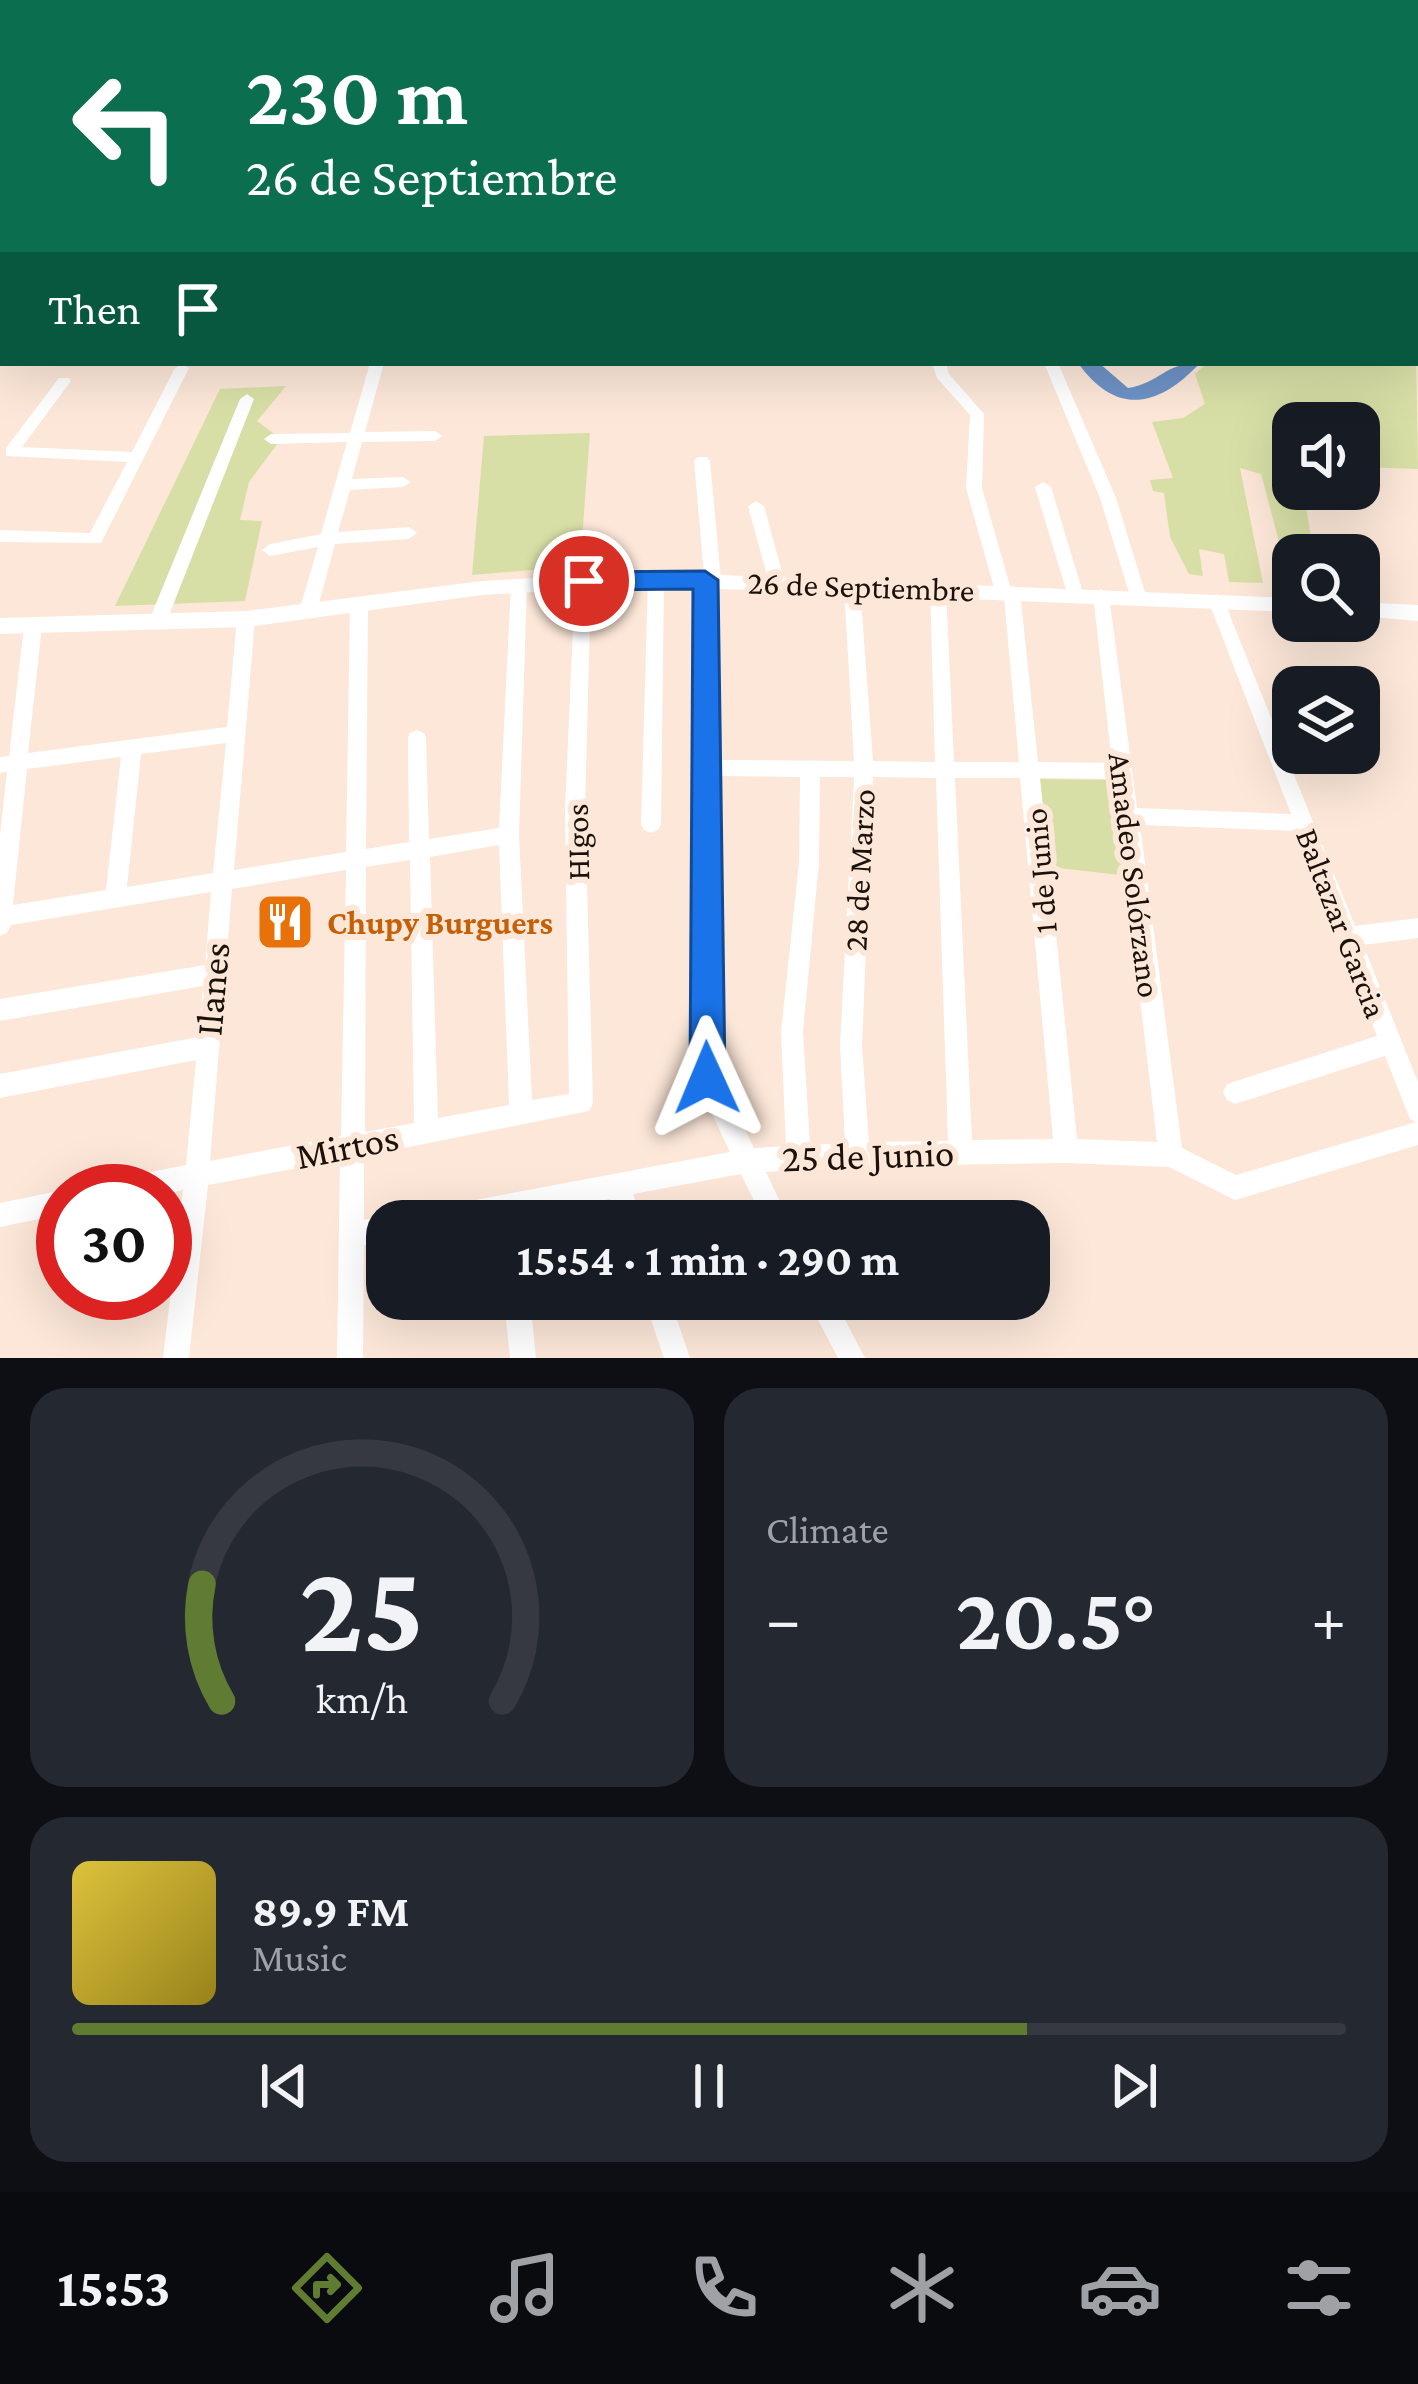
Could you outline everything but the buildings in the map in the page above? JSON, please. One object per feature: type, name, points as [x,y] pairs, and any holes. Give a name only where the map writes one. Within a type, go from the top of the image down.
[{"type":"street","points":[[308,610],[376,366]]},
{"type":"street","name":"1 de Junio","points":[[940,366],[942,375],[977,414],[974,488],[1008,591],[1031,770],[1066,1150]]},
{"type":"street","points":[[1052,366],[1108,498],[1138,596]]},
{"type":"street","points":[[95,538],[182,368]]},
{"type":"street","points":[[4,457],[64,381]]},
{"type":"street","points":[[157,623],[248,398]]},
{"type":"street","points":[[271,439],[435,436]]},
{"type":"street","points":[[4,457],[137,457]]},
{"type":"street","points":[[702,461],[709,580],[705,1059],[715,1098],[766,1200]]},
{"type":"street","points":[[341,484],[403,482]]},
{"type":"street","points":[[1043,487],[1076,593]]},
{"type":"street","points":[[756,506],[777,583]]},
{"type":"street","points":[[270,550],[327,539],[409,533]]},
{"type":"street","points":[[0,536],[119,539]]},
{"type":"street","points":[[651,824],[656,578]]},
{"type":"street","name":"26 de Septiembre","points":[[0,626],[245,619],[519,585],[656,578],[1272,604]]},
{"type":"street","name":"HIgos","points":[[581,1103],[575,810],[584,581]]},
{"type":"street","points":[[519,585],[509,835],[521,1113]]},
{"type":"street","name":"28 de Marzo","points":[[852,586],[864,769],[851,1046],[858,1154]]},
{"type":"street","points":[[938,589],[960,1151]]},
{"type":"street","name":"Amadeo Solórzano","points":[[1101,595],[1171,1156]]},
{"type":"street","name":"Baltazar Garcia","points":[[1216,600],[1348,937],[1402,1054],[1418,1112]]},
{"type":"street","points":[[350,1358],[359,604]]},
{"type":"street","points":[[1380,610],[1418,613]]},
{"type":"street","name":"Ilanes","points":[[176,1358],[197,1173],[245,619]]},
{"type":"street","points":[[0,928],[8,764],[33,626]]},
{"type":"street","points":[[8,764],[234,734]]},
{"type":"street","points":[[417,738],[426,1130]]},
{"type":"street","points":[[116,898],[131,747]]},
{"type":"street","points":[[708,768],[1121,771]]},
{"type":"street","points":[[799,1157],[792,1032],[809,862],[810,769]]},
{"type":"street","points":[[1128,816],[1303,823]]},
{"type":"street","points":[[1,917],[509,835]]},
{"type":"street","points":[[1348,937],[1418,928]]},
{"type":"street","points":[[0,1010],[214,974]]},
{"type":"street","points":[[0,1086],[207,1047]]},
{"type":"street","points":[[1235,1092],[1402,1054]]},
{"type":"street","name":"Mirtos","points":[[192,1174],[581,1103]]},
{"type":"street","points":[[1171,1156],[1235,1188],[1418,1133]]},
{"type":"street","name":"25 de Junio","points":[[555,1200],[617,1183],[745,1161],[799,1157],[1066,1150],[1171,1156]]},
{"type":"street","points":[[617,1183],[623,1200]]},
{"type":"street","points":[[0,1215],[36,1208]]},
{"type":"street","points":[[353,1235],[366,1232]]},
{"type":"street","points":[[519,1320],[523,1358]]},
{"type":"street","points":[[664,1320],[677,1358]]},
{"type":"street","points":[[831,1320],[852,1358]]},
{"type":"green space","points":[[1204,366],[1416,366],[1418,469],[1380,468],[1380,402],[1272,402],[1272,510],[1306,510],[1310,534],[1277,534],[1261,474],[1240,468],[1263,583],[1229,582],[1224,554],[1199,549],[1203,576],[1189,574],[1170,537],[1164,493],[1153,491],[1150,480],[1173,478],[1152,422],[1183,418],[1205,404],[1195,374]]},
{"type":"green space","points":[[286,386],[257,421],[281,439],[249,482],[240,520],[262,521],[245,601],[115,606],[220,389]]},
{"type":"green space","points":[[590,433],[580,566],[472,575],[484,436]]},
{"type":"green space","points":[[1039,779],[1114,780],[1128,876],[1051,867]]},
{"type":"waterway","points":[[622,0],[767,0]]},
{"type":"waterway","points":[[1090,366],[1102,380],[1127,395],[1150,390],[1186,366]]},
{"type":"place","name":"Chupy Burguers","points":[[285,922]]},
{"type":"route","points":[[584,581],[705,580],[707,1078]]}]
